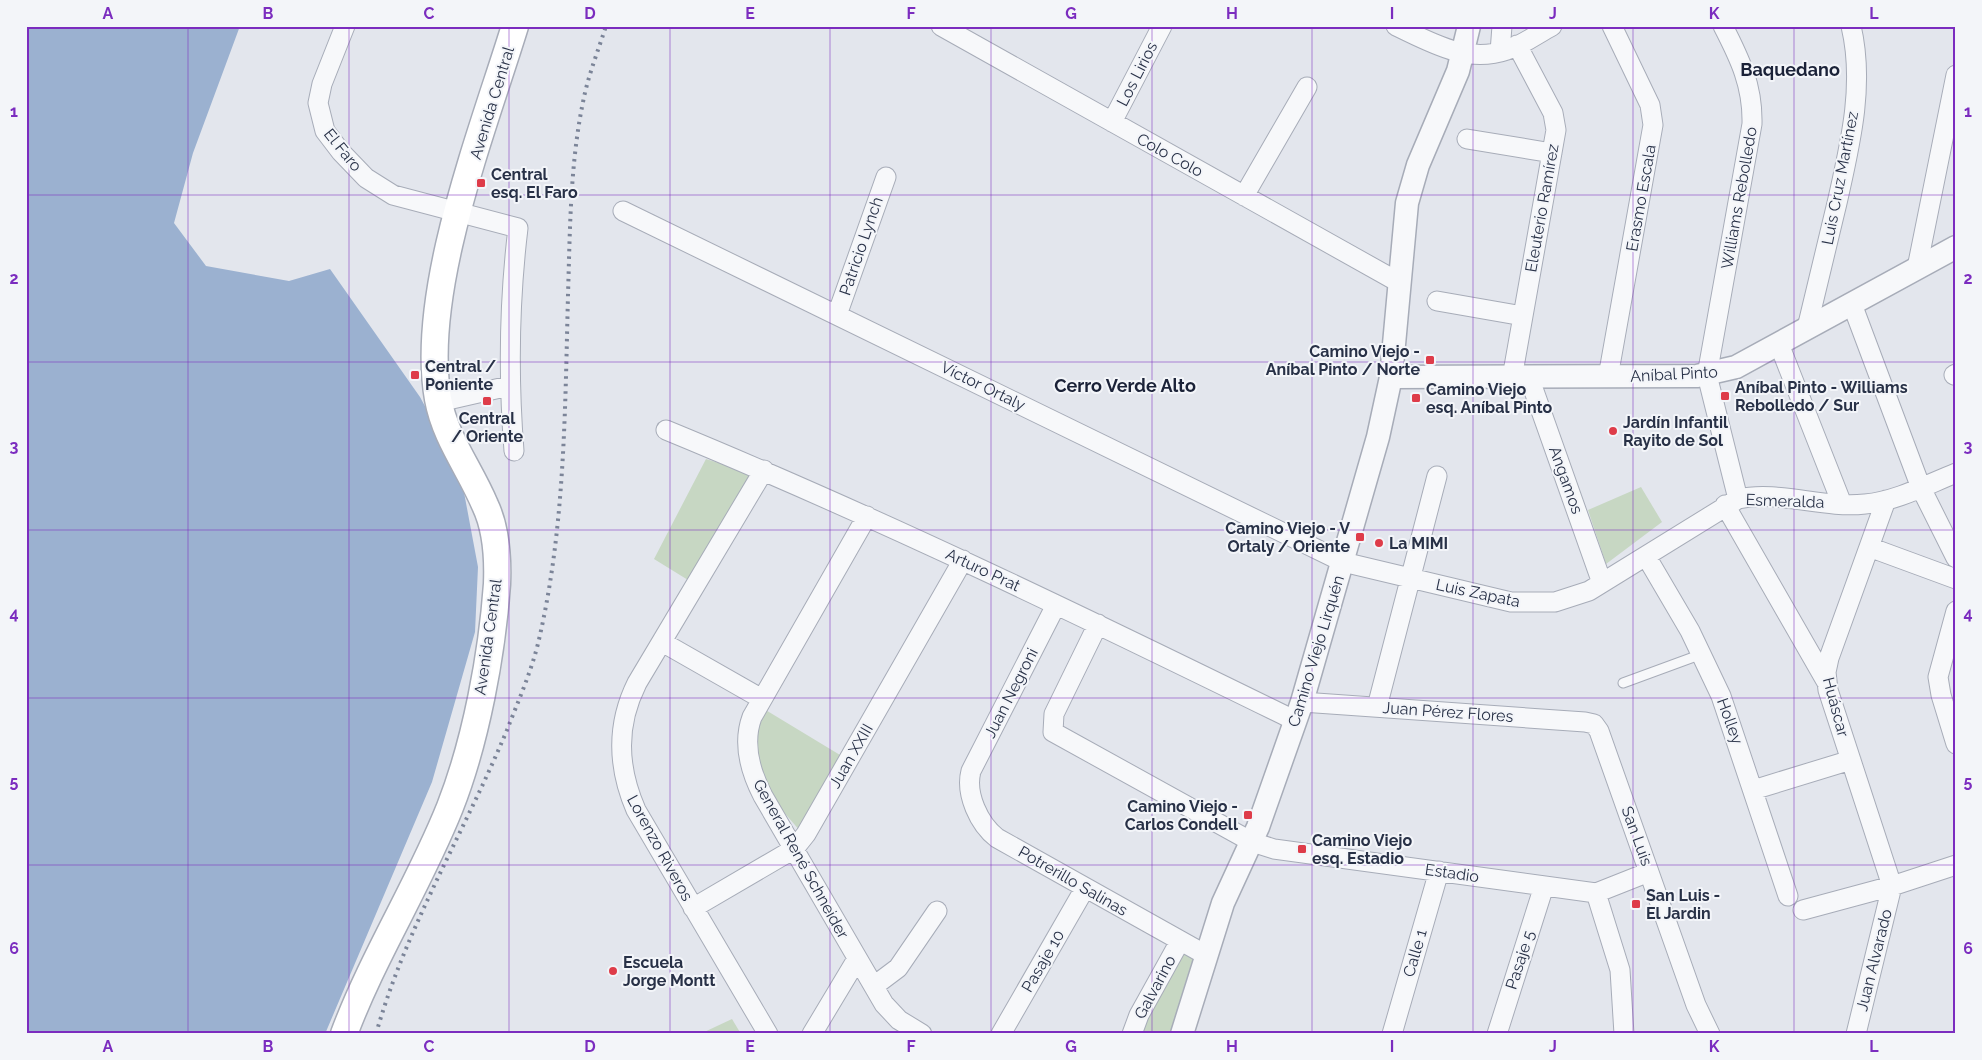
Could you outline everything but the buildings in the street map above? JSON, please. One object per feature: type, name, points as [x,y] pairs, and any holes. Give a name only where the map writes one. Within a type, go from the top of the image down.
[{"type":"main road","name":"Avenida Central","points":[[344,1034],[450,808],[470,746],[489,647],[497,579],[496,554],[491,522],[483,500],[447,430],[438,402],[434,364],[436,326],[445,272],[459,211],[516,26]]},
{"type":"street","name":"El Faro","points":[[345,26],[319,93],[318,112],[325,130],[353,165],[384,191],[403,198],[459,211],[518,228],[510,313],[509,386]]},
{"type":"street","name":"Colo Colo","points":[[941,26],[1400,283]]},
{"type":"street","name":"Los Lirios","points":[[1112,122],[1162,26]]},
{"type":"street","points":[[1396,26],[1441,47],[1464,54],[1484,55],[1518,46],[1552,26]]},
{"type":"street","name":"Camino Viejo Lirquén","points":[[1182,1034],[1228,889],[1252,842],[1299,711],[1378,437],[1391,377],[1404,222],[1412,182],[1464,54],[1469,26]]},
{"type":"street","points":[[1500,52],[1502,26]]},
{"type":"street","name":"Erasmo Escala","points":[[1608,377],[1653,125],[1650,105],[1612,26]]},
{"type":"street","name":"Williams Rebolledo","points":[[1707,375],[1752,124],[1753,107],[1748,79],[1723,26]]},
{"type":"street","name":"Luis Cruz Martínez","points":[[1807,328],[1841,184],[1852,127],[1857,67],[1851,26]]},
{"type":"street","name":"Eleuterio Ramírez","points":[[1518,46],[1553,113],[1556,130],[1523,316],[1520,377]]},
{"type":"street","points":[[1917,268],[1956,75]]},
{"type":"street","points":[[1244,196],[1307,88]]},
{"type":"street","points":[[1467,139],[1552,153]]},
{"type":"street","name":"Patricio Lynch","points":[[837,315],[886,177]]},
{"type":"street","name":"Víctor Ortaly","points":[[623,211],[1342,562]]},
{"type":"street","name":"Aníbal Pinto","points":[[1391,377],[1707,375],[1736,367],[1956,247]]},
{"type":"street","points":[[1437,301],[1523,316]]},
{"type":"street","points":[[1852,304],[1921,488],[1956,558]]},
{"type":"street","points":[[1779,344],[1842,504]]},
{"type":"street","points":[[1707,375],[1731,502],[1826,681]]},
{"type":"street","name":"Angamos","points":[[1520,377],[1602,583]]},
{"type":"street","points":[[438,402],[509,386],[514,451]]},
{"type":"street","name":"Arturo Prat","points":[[666,430],[764,470],[963,560],[1098,624],[1299,711]]},
{"type":"street","name":"Lorenzo Riveros","points":[[764,470],[637,683],[627,707],[621,736],[622,769],[636,810],[768,1034]]},
{"type":"street","name":"Esmeralda","points":[[1602,583],[1731,502],[1759,497],[1864,504],[1886,500],[1956,473]]},
{"type":"street","points":[[1377,707],[1437,476]]},
{"type":"street","name":"Huáscar","points":[[1886,500],[1829,658],[1826,681],[1892,886]]},
{"type":"street","name":"General René Schneider","points":[[867,516],[752,717],[748,733],[751,767],[763,796],[874,986],[893,1014],[922,1034]]},
{"type":"street","points":[[1869,547],[1956,579]]},
{"type":"street","name":"Holley","points":[[1646,556],[1702,654],[1731,721],[1788,896]]},
{"type":"street","name":"Juan XXIII","points":[[693,908],[794,848],[806,834],[850,761],[963,560]]},
{"type":"street","name":"Luis Zapata","points":[[1342,562],[1497,600],[1525,604],[1555,602],[1572,597],[1602,583]]},
{"type":"street","name":"Juan Negroni","points":[[969,782],[971,771],[1056,605]]},
{"type":"street","points":[[1956,611],[1938,677],[1940,695],[1956,744]]},
{"type":"street","name":"Estadio","points":[[1098,624],[1054,714],[1053,732],[1252,842],[1274,849],[1596,893],[1650,872]]},
{"type":"street","points":[[662,642],[762,698]]},
{"type":"street","name":"Juan Pérez Flores","points":[[1299,711],[1377,707],[1594,724]]},
{"type":"street","name":"San Luis","points":[[1594,724],[1599,731],[1696,1006],[1710,1034]]},
{"type":"street","points":[[1754,790],[1851,760]]},
{"type":"street","name":"Potrerillo Salinas","points":[[969,782],[972,796],[988,830],[1085,888],[1206,955]]},
{"type":"street","points":[[1803,910],[1892,886],[1956,865]]},
{"type":"street","name":"Calle 1","points":[[1395,1033],[1439,871]]},
{"type":"street","name":"Pasaje 5","points":[[1497,1034],[1544,886]]},
{"type":"street","name":"Juan Alvarado","points":[[1856,1034],[1892,886]]},
{"type":"street","name":"Pasaje 10","points":[[1001,1034],[1085,888]]},
{"type":"street","points":[[1596,893],[1620,970],[1624,1034]]},
{"type":"street","points":[[874,986],[898,968],[937,911]]},
{"type":"street","name":"Galvarino","points":[[1132,1034],[1139,1015],[1180,942]]},
{"type":"street","points":[[812,1034],[857,959]]},
{"type":"lane","points":[[1622,683],[1702,654]]},
{"type":"green space","points":[[706,459],[751,473],[688,580],[654,559]]},
{"type":"green space","points":[[1641,487],[1662,522],[1606,564],[1588,510]]},
{"type":"green space","points":[[764,709],[845,758],[801,832],[762,787],[751,750]]},
{"type":"green space","points":[[1181,950],[1194,955],[1170,1034],[1139,1034]]},
{"type":"green space","points":[[732,1019],[741,1034],[700,1034]]},
{"type":"water","points":[[26,26],[240,26],[193,153],[174,223],[206,266],[289,281],[330,269],[420,397],[460,471],[478,567],[475,632],[432,782],[325,1034],[26,1034]]},
{"type":"railway","points":[[376,1034],[403,956],[507,730],[530,671],[540,635],[548,593],[559,509],[566,381],[570,222],[575,150],[585,92],[606,26]]},
{"type":"place","name":"Central esq. El Faro","points":[[481,183]]},
{"type":"place","name":"Camino Viejo - Aníbal Pinto / Norte","points":[[1430,360]]},
{"type":"place","name":"Central / Poniente","points":[[415,375]]},
{"type":"place","name":"Aníbal Pinto - Williams Rebolledo / Sur","points":[[1725,396]]},
{"type":"place","name":"Camino Viejo esq. Aníbal Pinto","points":[[1416,398]]},
{"type":"place","name":"Central / Oriente","points":[[487,401]]},
{"type":"place","name":"Jardín Infantil Rayito de Sol","points":[[1613,431]]},
{"type":"place","name":"Camino Viejo - V Ortaly / Oriente","points":[[1360,537]]},
{"type":"place","name":"La MIMI","points":[[1379,543]]},
{"type":"place","name":"Camino Viejo - Carlos Condell","points":[[1248,815]]},
{"type":"place","name":"Camino Viejo esq. Estadio","points":[[1302,849]]},
{"type":"place","name":"San Luis - El Jardin","points":[[1636,904]]},
{"type":"place","name":"Escuela Jorge Montt","points":[[613,971]]},
{"type":"district","name":"Baquedano","points":[[1790,69]]},
{"type":"district","name":"Cerro Verde Alto","points":[[1125,385]]}]
